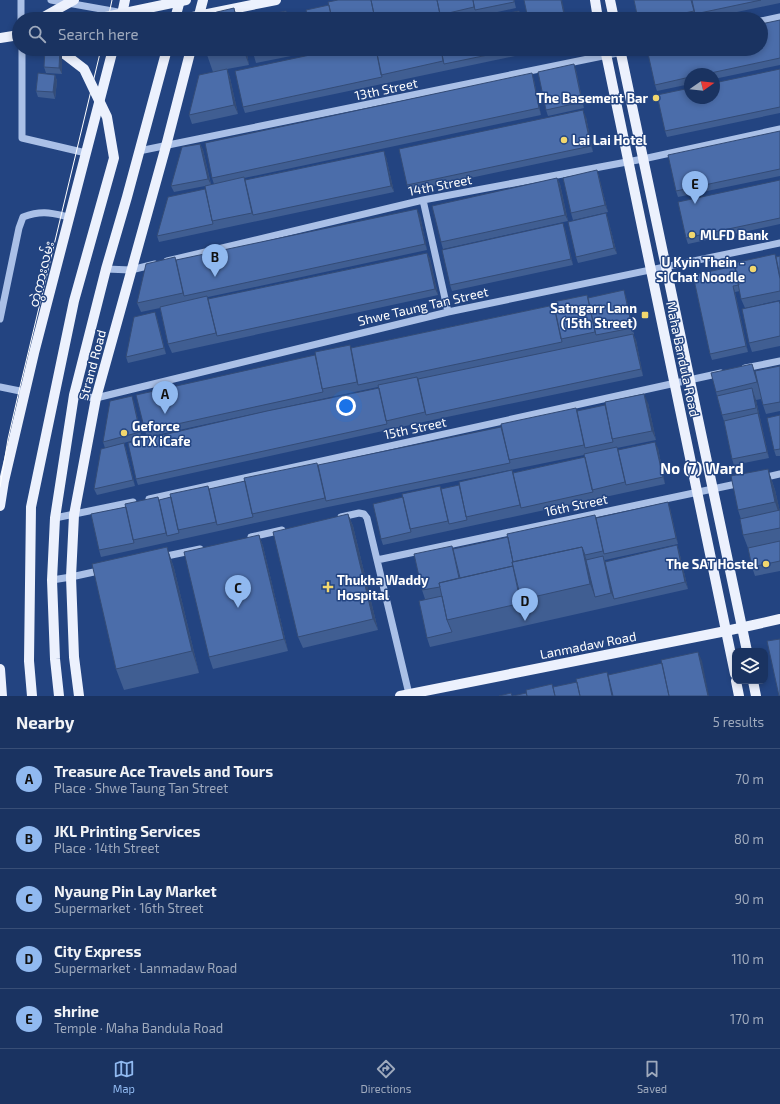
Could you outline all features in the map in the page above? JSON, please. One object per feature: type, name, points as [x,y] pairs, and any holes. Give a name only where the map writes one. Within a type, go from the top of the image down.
[{"type":"main road","points":[[53,12],[74,0]]},
{"type":"main road","points":[[123,12],[126,0]]},
{"type":"main road","points":[[177,12],[180,0]]},
{"type":"main road","points":[[129,12],[186,0]]},
{"type":"main road","points":[[200,12],[203,0]]},
{"type":"main road","points":[[220,12],[276,0]]},
{"type":"main road","points":[[594,0],[597,12]]},
{"type":"main road","points":[[610,0],[613,12]]},
{"type":"main road","points":[[32,696],[29,661],[31,506],[74,301],[114,158],[107,117],[84,69],[67,56]]},
{"type":"main road","name":"တွဲကားလမ်း","points":[[0,506],[4,480],[25,392],[111,56]]},
{"type":"main road","name":"Strand Road","points":[[59,696],[55,659],[52,580],[55,518],[74,395],[106,269],[165,56]]},
{"type":"main road","name":"Strand Road","points":[[79,696],[74,657],[71,577],[74,515],[96,398],[166,146],[189,56]]},
{"type":"main road","name":"Maha Bandula Road","points":[[607,56],[732,660]]},
{"type":"main road","name":"Maha Bandula Road","points":[[621,56],[746,648]]},
{"type":"main road","name":"Lanmadaw Road","points":[[405,695],[780,619]]},
{"type":"main road","points":[[0,669],[2,696]]},
{"type":"main road","points":[[737,684],[739,696]]},
{"type":"main road","points":[[754,684],[756,696]]},
{"type":"street","points":[[21,0],[21,12]]},
{"type":"street","points":[[51,0],[112,12]]},
{"type":"street","points":[[768,20],[780,17]]},
{"type":"street","points":[[22,56],[22,138],[86,153]]},
{"type":"street","name":"13th Street","points":[[139,151],[592,56]]},
{"type":"street","name":"14th Street","points":[[106,269],[131,270],[423,200],[643,159],[780,128]]},
{"type":"street","points":[[423,200],[448,312]]},
{"type":"street","points":[[0,319],[19,228],[23,218],[32,214],[49,212],[69,217]]},
{"type":"street","name":"Shwe Taung Tan Street","points":[[74,395],[96,398],[448,312],[780,243]]},
{"type":"street","name":"15th Street","points":[[144,500],[780,361]]},
{"type":"street","points":[[0,387],[25,392]]},
{"type":"street","name":"16th Street","points":[[377,560],[780,474]]},
{"type":"street","points":[[55,518],[137,501]]},
{"type":"street","points":[[335,518],[359,513],[364,514],[367,518],[405,695]]},
{"type":"street","points":[[242,539],[289,529]]},
{"type":"street","points":[[157,558],[211,546]]},
{"type":"street","points":[[52,580],[110,569]]},
{"type":"building","points":[[338,0],[371,0],[374,12],[330,12],[328,2]]},
{"type":"building","points":[[371,0],[437,0],[440,12],[374,12]]},
{"type":"building","points":[[437,0],[473,0],[474,7],[453,12],[439,12]]},
{"type":"building","points":[[473,0],[514,0],[514,2],[475,10]]},
{"type":"building","points":[[524,0],[561,0],[564,12],[527,12]]},
{"type":"building","points":[[634,0],[691,0],[694,11],[689,12],[637,12]]},
{"type":"building","points":[[692,0],[761,0],[704,12],[695,12]]},
{"type":"building","points":[[329,5],[330,12],[306,12],[306,10]]},
{"type":"building","points":[[234,8],[235,12],[217,12]]},
{"type":"building","points":[[780,20],[780,58],[720,71],[720,68],[684,68],[684,78],[655,85],[649,56],[768,56],[768,23]]},
{"type":"building","points":[[45,56],[60,56],[59,68],[44,67]]},
{"type":"building","points":[[305,56],[378,56],[382,77],[243,107],[235,71]]},
{"type":"building","points":[[377,56],[442,56],[443,61],[381,75]]},
{"type":"building","points":[[442,56],[483,56],[444,64]]},
{"type":"building","points":[[574,64],[582,102],[546,110],[538,72]]},
{"type":"building","points":[[227,69],[234,105],[189,115],[199,75]]},
{"type":"building","points":[[780,69],[780,107],[665,131],[657,95],[684,89],[684,104],[720,104],[720,82]]},
{"type":"building","points":[[38,73],[55,75],[53,92],[36,91]]},
{"type":"building","points":[[532,73],[539,108],[212,178],[205,143]]},
{"type":"building","points":[[583,110],[591,146],[407,185],[399,149]]},
{"type":"building","points":[[780,131],[780,169],[676,191],[668,155]]},
{"type":"building","points":[[200,144],[208,179],[171,186],[182,147]]},
{"type":"building","points":[[384,151],[391,186],[253,215],[245,180]]},
{"type":"building","points":[[597,170],[605,205],[571,213],[563,178]]},
{"type":"building","points":[[244,177],[252,213],[212,221],[205,186]]},
{"type":"building","points":[[557,178],[565,215],[441,242],[432,206]]},
{"type":"building","points":[[780,180],[780,218],[686,238],[678,202]]},
{"type":"building","points":[[205,189],[213,224],[157,236],[168,197]]},
{"type":"building","points":[[417,209],[425,244],[184,296],[176,260]]},
{"type":"building","points":[[606,213],[614,248],[576,257],[568,222]]},
{"type":"building","points":[[563,223],[571,259],[450,285],[442,250]]},
{"type":"building","points":[[427,253],[435,289],[217,336],[208,299]]},
{"type":"building","points":[[775,254],[780,279],[780,291],[741,299],[734,263]]},
{"type":"building","points":[[780,256],[780,277],[776,257]]},
{"type":"building","points":[[175,257],[183,293],[137,303],[146,264]]},
{"type":"building","points":[[735,266],[739,285],[733,286],[746,346],[710,354],[693,275]]},
{"type":"building","points":[[624,290],[632,328],[596,335],[588,298]]},
{"type":"building","points":[[587,295],[595,332],[561,339],[553,302]]},
{"type":"building","points":[[207,296],[216,333],[168,344],[160,307]]},
{"type":"building","points":[[779,301],[780,336],[749,343],[742,309]]},
{"type":"building","points":[[554,305],[562,342],[358,385],[351,348]]},
{"type":"building","points":[[155,312],[164,348],[126,357],[134,317]]},
{"type":"building","points":[[633,334],[641,369],[426,415],[418,379]]},
{"type":"building","points":[[350,345],[357,382],[322,389],[315,352]]},
{"type":"building","points":[[315,355],[323,392],[145,431],[136,395]]},
{"type":"building","points":[[752,364],[757,382],[716,392],[711,373]]},
{"type":"building","points":[[780,366],[780,402],[763,405],[755,371]]},
{"type":"building","points":[[417,377],[425,412],[386,421],[378,385]]},
{"type":"building","points":[[379,388],[387,424],[136,479],[128,443],[267,411]]},
{"type":"building","points":[[752,388],[756,408],[722,415],[717,396]]},
{"type":"building","points":[[644,394],[652,431],[612,439],[605,402]]},
{"type":"building","points":[[132,396],[140,432],[103,442],[110,401]]},
{"type":"building","points":[[605,405],[613,442],[585,448],[577,411]]},
{"type":"building","points":[[576,408],[584,445],[509,460],[501,424]]},
{"type":"building","points":[[758,413],[767,452],[732,459],[724,421]]},
{"type":"building","points":[[780,415],[780,449],[774,450],[767,418]]},
{"type":"building","points":[[501,427],[510,463],[326,501],[318,465]]},
{"type":"building","points":[[655,442],[663,477],[626,485],[618,450]]},
{"type":"building","points":[[124,443],[133,480],[94,489],[101,449]]},
{"type":"building","points":[[617,447],[625,482],[592,490],[584,454]]},
{"type":"building","points":[[585,457],[593,492],[521,508],[513,473]]},
{"type":"building","points":[[317,463],[325,498],[252,514],[244,478]]},
{"type":"building","points":[[768,469],[775,502],[738,510],[731,476]]},
{"type":"building","points":[[512,470],[520,505],[466,517],[459,482]]},
{"type":"building","points":[[245,481],[253,517],[217,525],[209,489]]},
{"type":"building","points":[[459,485],[467,520],[449,524],[441,489]]},
{"type":"building","points":[[208,486],[216,522],[178,530],[170,494]]},
{"type":"building","points":[[440,486],[448,521],[410,529],[402,494]]},
{"type":"building","points":[[158,497],[166,533],[133,540],[125,504]]},
{"type":"building","points":[[171,497],[179,533],[167,536],[159,500]]},
{"type":"building","points":[[403,497],[411,532],[381,539],[373,504]]},
{"type":"building","points":[[668,502],[676,538],[604,554],[596,518]]},
{"type":"building","points":[[126,507],[134,543],[99,550],[91,514]]},
{"type":"building","points":[[780,510],[780,528],[743,535],[740,519]]},
{"type":"building","name":"Thukha Waddy Hospital","points":[[348,514],[373,619],[298,637],[273,532]]},
{"type":"building","points":[[595,515],[603,551],[585,555],[582,547],[513,562],[507,534]]},
{"type":"building","points":[[259,535],[284,639],[209,657],[184,552]]},
{"type":"building","points":[[508,537],[513,566],[460,578],[453,549]]},
{"type":"building","points":[[780,541],[780,561],[752,567],[748,548]]},
{"type":"building","points":[[677,545],[685,582],[614,599],[605,562]]},
{"type":"building","points":[[452,546],[459,578],[439,583],[440,587],[422,590],[414,554]]},
{"type":"building","points":[[167,547],[192,651],[116,669],[92,564]]},
{"type":"building","points":[[582,547],[590,584],[520,600],[512,562]]},
{"type":"building","points":[[603,556],[611,593],[595,597],[586,560]]},
{"type":"building","points":[[513,566],[522,603],[447,620],[439,583]]},
{"type":"building","points":[[442,596],[447,620],[452,632],[427,638],[419,601]]},
{"type":"building","points":[[780,639],[780,696],[779,696],[767,641]]},
{"type":"building","points":[[698,652],[708,696],[669,696],[661,660]]},
{"type":"building","points":[[662,663],[669,696],[613,696],[608,675]]},
{"type":"building","points":[[607,672],[612,696],[580,696],[576,679]]},
{"type":"building","points":[[577,682],[580,696],[555,696],[553,687]]},
{"type":"building","points":[[552,684],[555,696],[527,696],[526,690]]},
{"type":"building","points":[[511,693],[512,696],[499,696]]},
{"type":"building","points":[[526,693],[527,696],[513,696]]},
{"type":"tram line","points":[[109,12],[112,0]]},
{"type":"tram line","points":[[0,487],[8,439],[19,391],[99,56]]},
{"type":"place","name":"The Basement Bar","points":[[656,98]]},
{"type":"place","name":"Lai Lai Hotel","points":[[564,140]]},
{"type":"place","name":"shrine","points":[[695,204]]},
{"type":"place","name":"MLFD Bank","points":[[692,235]]},
{"type":"place","name":"U Kyin Thein - Si Chat Noodle","points":[[753,269]]},
{"type":"place","name":"JKL Printing Services","points":[[215,277]]},
{"type":"place","name":"Satngarr Lann (15th Street)","points":[[645,315]]},
{"type":"place","name":"Treasure Ace Travels and Tours","points":[[165,414]]},
{"type":"place","name":"Geforce GTX iCafe","points":[[124,433]]},
{"type":"place","name":"The SAT Hostel","points":[[766,564]]},
{"type":"place","name":"Thukha Waddy Hospital","points":[[328,587]]},
{"type":"place","name":"Nyaung Pin Lay Market","points":[[238,608]]},
{"type":"place","name":"City Express","points":[[525,621]]},
{"type":"district","name":"No (7) Ward","points":[[702,468]]}]
